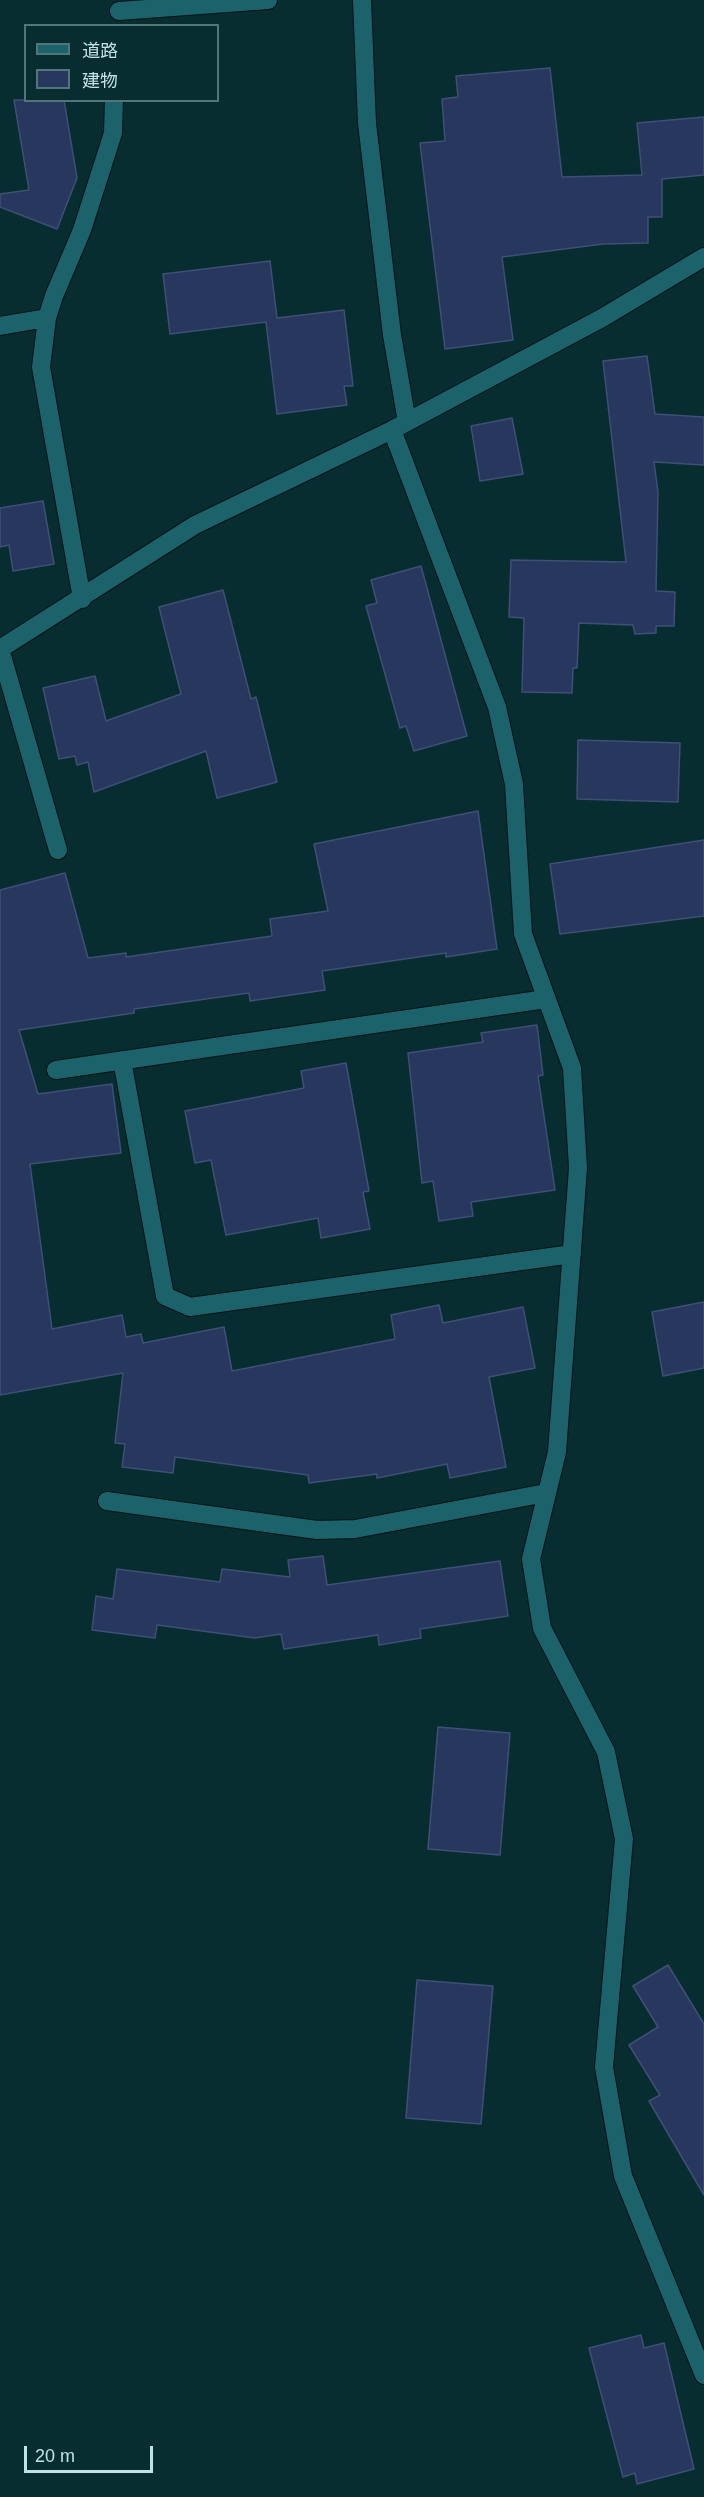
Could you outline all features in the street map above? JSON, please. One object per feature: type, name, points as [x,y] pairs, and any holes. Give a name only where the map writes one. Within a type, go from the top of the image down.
[{"type":"street","points":[[119,12],[268,0]]},
{"type":"street","points":[[362,0],[367,123],[392,335],[400,426],[496,707],[514,784],[523,934],[572,1068],[578,1168],[556,1452],[531,1559],[542,1628],[606,1752],[624,1839],[604,2067],[623,2176],[696,2329],[704,2374]]},
{"type":"street","points":[[82,599],[41,366],[48,318],[54,296],[82,230],[113,133],[114,102]]},
{"type":"street","points":[[58,850],[0,649],[82,599],[195,525],[400,426],[602,318],[704,257]]},
{"type":"street","points":[[0,326],[48,318]]},
{"type":"street","points":[[56,1070],[546,999]]},
{"type":"street","points":[[122,1060],[165,1296],[190,1307],[572,1254]]},
{"type":"street","points":[[107,1501],[317,1530],[355,1529],[546,1493]]},
{"type":"building","points":[[550,68],[562,177],[642,175],[637,123],[704,117],[704,175],[662,179],[662,217],[648,217],[648,243],[603,244],[502,257],[513,340],[445,349],[420,143],[445,141],[442,99],[458,97],[456,76]]},
{"type":"building","points":[[14,100],[64,102],[77,178],[57,229],[0,207],[0,194],[29,190]]},
{"type":"building","points":[[270,261],[277,318],[344,310],[353,386],[344,386],[347,405],[277,414],[266,322],[170,334],[163,274]]},
{"type":"building","points":[[647,356],[655,414],[704,417],[704,465],[654,462],[658,492],[656,591],[675,592],[674,626],[656,626],[656,633],[635,634],[633,625],[579,623],[577,668],[573,668],[572,693],[522,692],[524,618],[509,617],[511,560],[626,562],[603,361]]},
{"type":"building","points":[[512,418],[523,474],[480,481],[471,426]]},
{"type":"building","points":[[43,501],[54,564],[13,571],[9,545],[0,547],[0,508]]},
{"type":"building","points":[[421,566],[467,736],[414,751],[406,726],[400,728],[366,606],[377,603],[371,580]]},
{"type":"building","points":[[223,590],[251,699],[256,697],[277,782],[217,798],[206,751],[94,792],[88,762],[77,765],[75,756],[59,759],[43,688],[95,676],[106,721],[181,694],[159,607]]},
{"type":"building","points":[[578,740],[680,743],[678,802],[577,799]]},
{"type":"building","points":[[478,811],[497,949],[446,957],[446,953],[322,971],[325,990],[250,1001],[249,993],[134,1009],[134,1013],[19,1030],[38,1094],[112,1084],[121,1153],[30,1164],[52,1329],[122,1315],[126,1337],[141,1334],[143,1343],[224,1327],[232,1371],[395,1339],[391,1315],[439,1305],[443,1323],[523,1307],[535,1368],[489,1377],[506,1467],[450,1478],[447,1464],[377,1478],[377,1474],[309,1483],[308,1475],[175,1457],[173,1473],[122,1467],[125,1444],[115,1443],[123,1373],[0,1395],[0,890],[65,873],[88,958],[126,953],[126,957],[272,936],[270,919],[328,911],[314,844]]},
{"type":"building","points":[[704,840],[704,916],[560,934],[550,864]]},
{"type":"building","points":[[537,1025],[543,1075],[538,1076],[555,1190],[471,1202],[473,1216],[439,1221],[433,1181],[422,1183],[408,1053],[483,1042],[481,1033]]},
{"type":"building","points":[[346,1063],[369,1191],[363,1192],[370,1229],[321,1238],[318,1218],[226,1235],[211,1160],[195,1163],[185,1111],[304,1088],[301,1071]]},
{"type":"building","points":[[704,1302],[704,1368],[663,1376],[652,1312]]},
{"type":"building","points":[[323,1556],[327,1585],[500,1561],[508,1616],[420,1629],[421,1638],[379,1645],[378,1635],[284,1649],[281,1634],[255,1638],[157,1625],[155,1638],[92,1630],[96,1596],[113,1599],[117,1569],[220,1582],[222,1569],[290,1577],[288,1560]]},
{"type":"building","points":[[438,1727],[510,1733],[500,1855],[428,1849]]},
{"type":"building","points":[[668,1965],[704,2024],[704,2195],[649,2101],[660,2095],[629,2045],[658,2027],[633,1986]]},
{"type":"building","points":[[417,1980],[493,1986],[481,2124],[406,2118]]},
{"type":"building","points":[[641,2335],[644,2348],[664,2343],[694,2469],[637,2484],[635,2473],[623,2477],[589,2348]]}]
